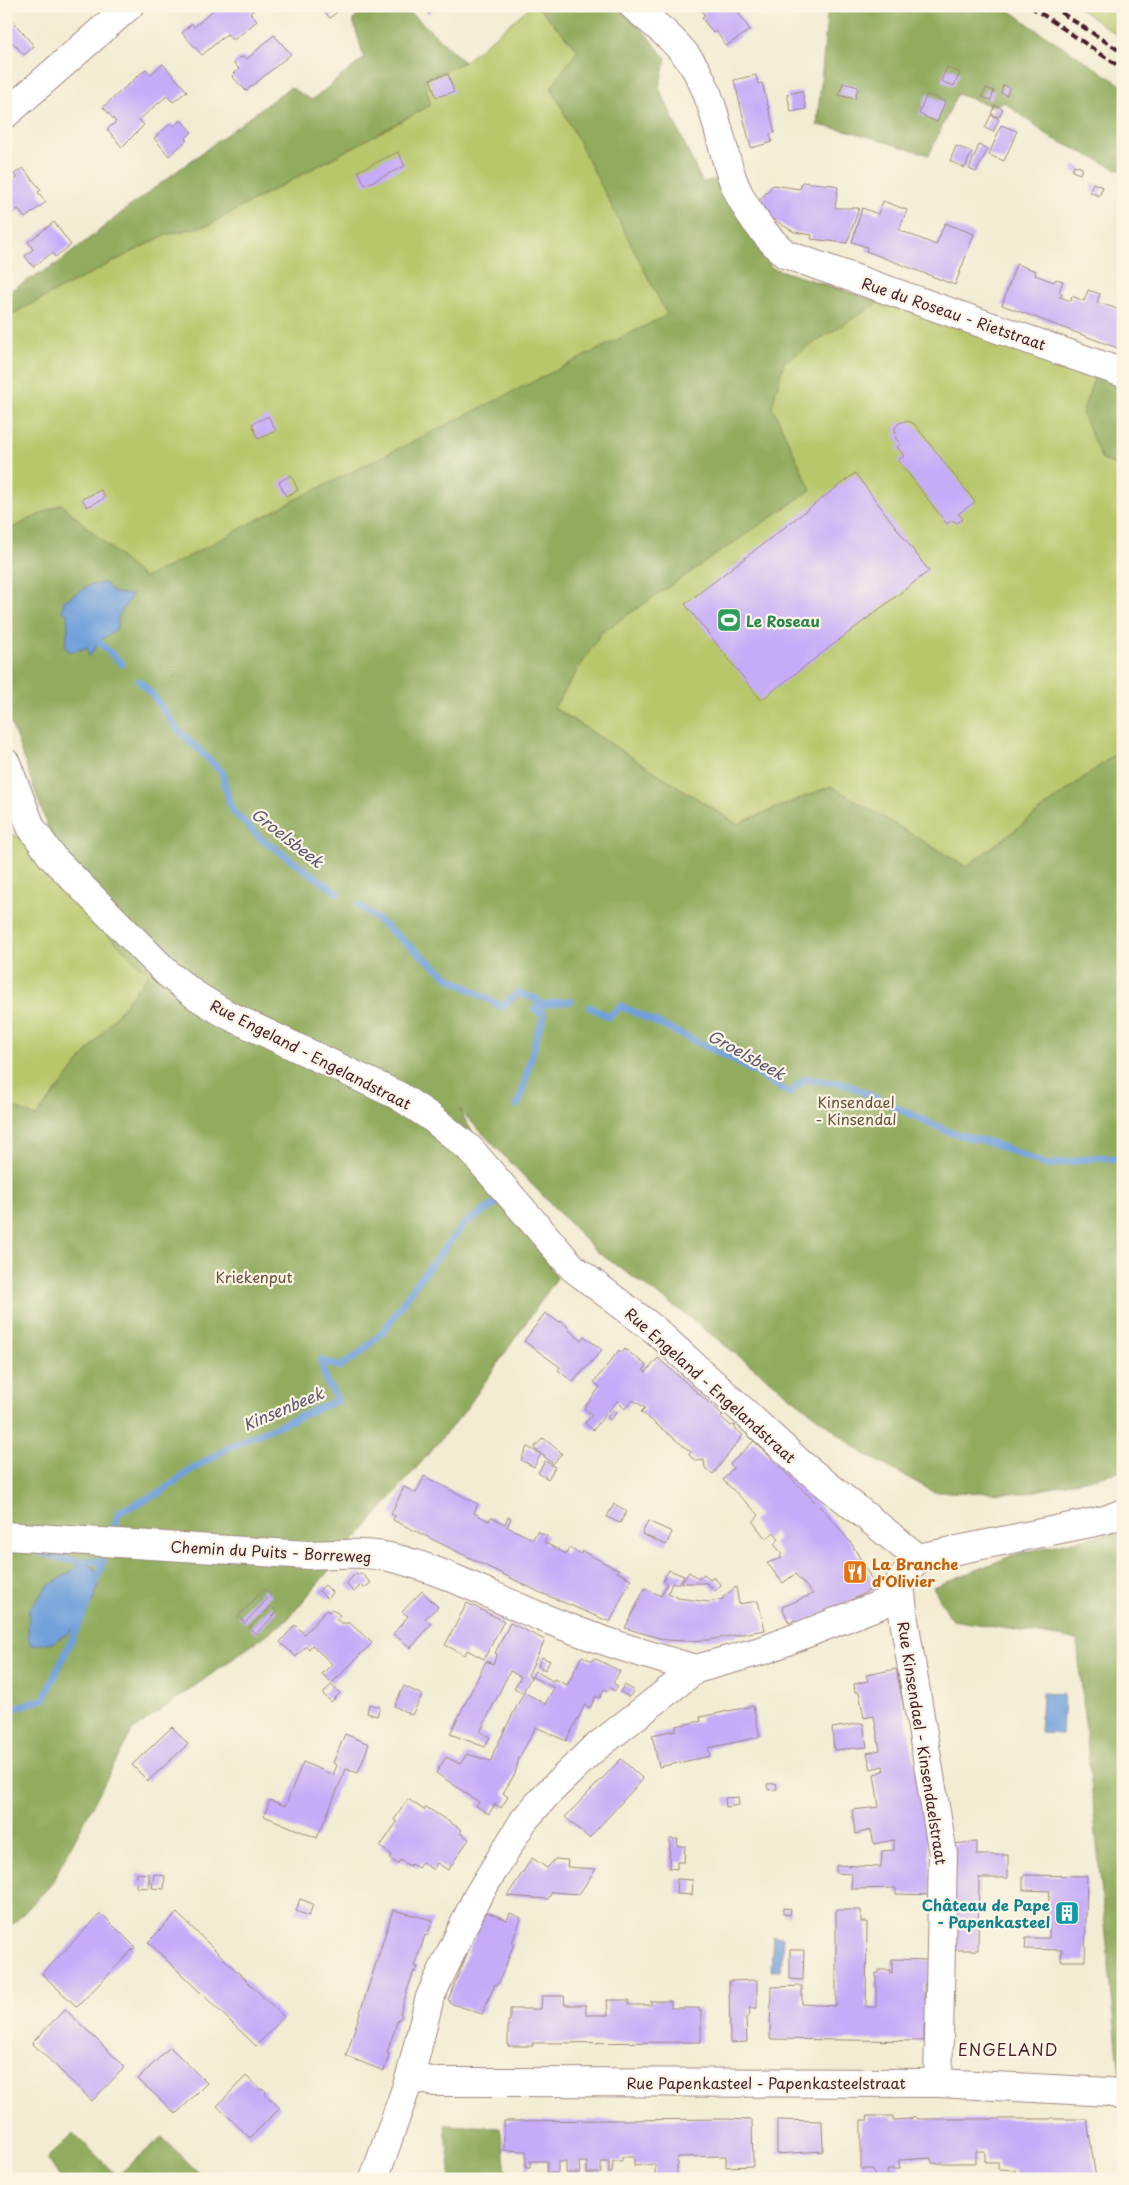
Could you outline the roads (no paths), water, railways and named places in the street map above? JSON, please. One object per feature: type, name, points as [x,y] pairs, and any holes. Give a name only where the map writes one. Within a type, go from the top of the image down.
[{"type":"street","points":[[6,114],[129,6]]},
{"type":"street","name":"Rue du Roseau - Rietstraat","points":[[633,6],[673,40],[695,68],[711,105],[730,171],[745,204],[756,223],[785,254],[1123,373]]},
{"type":"street","name":"Rue Engeland - Engelandstraat","points":[[6,763],[31,827],[52,857],[168,974],[195,995],[226,1014],[399,1096],[432,1118],[470,1149],[573,1268],[655,1330],[801,1464],[918,1558]]},
{"type":"street","points":[[374,2179],[410,2077],[430,1997],[477,1897],[524,1820],[547,1794],[590,1752],[696,1669],[764,1650],[884,1603],[918,1558],[1105,1520],[1123,1513]]},
{"type":"street","name":"Chemin du Puits - Borreweg","points":[[6,1536],[309,1555],[355,1553],[387,1557],[417,1564],[545,1619],[619,1647],[696,1669]]},
{"type":"street","name":"Rue Kinsendael - Kinsendaelstraat","points":[[900,1584],[904,1620],[943,1854],[938,2083]]},
{"type":"street","name":"Rue Papenkasteel - Papenkasteelstraat","points":[[410,2077],[436,2082],[938,2083],[1109,2092],[1123,2096]]},
{"type":"water","points":[[105,583],[114,593],[132,595],[118,617],[117,628],[99,642],[89,657],[87,647],[76,651],[68,651],[65,645],[68,629],[67,613],[62,611],[64,601],[90,585]]},
{"type":"water","points":[[79,1564],[89,1565],[94,1568],[99,1585],[93,1601],[71,1631],[52,1643],[31,1645],[28,1636],[29,1610],[48,1586],[72,1571]]},
{"type":"water","points":[[1042,1693],[1064,1694],[1062,1734],[1040,1733]]},
{"type":"water","points":[[773,1937],[783,1937],[781,1970],[771,1970]]},
{"type":"waterway","name":"Groelsbeek","points":[[99,642],[122,664]]},
{"type":"waterway","name":"Groelsbeek","points":[[139,681],[152,694],[177,729],[222,772],[231,809],[259,837],[338,893]]},
{"type":"waterway","name":"Groelsbeek","points":[[359,905],[451,979],[502,1007],[517,993],[537,999],[542,1005]]},
{"type":"waterway","name":"Kinsenbeek","points":[[517,1105],[520,1100],[538,1031],[544,1017],[542,1011],[538,1012],[535,1008],[538,1005],[571,1001]]},
{"type":"waterway","name":"Groelsbeek","points":[[590,1007],[609,1017],[621,1006],[727,1056],[790,1093],[805,1079],[846,1084],[949,1132],[992,1143],[1047,1165],[1100,1157],[1123,1160]]},
{"type":"waterway","name":"Kinsenbeek","points":[[115,1525],[119,1512],[161,1492],[191,1470],[235,1444],[338,1400],[326,1381],[321,1360],[340,1367],[358,1355],[383,1332],[416,1284],[464,1224],[497,1203],[502,1196]]},
{"type":"waterway","points":[[32,1550],[67,1560],[103,1562],[94,1587]]},
{"type":"waterway","name":"Kinsenbeek","points":[[6,1714],[8,1710],[44,1699],[88,1604]]},
{"type":"railway","points":[[1030,6],[1123,69]]},
{"type":"railway","points":[[1051,6],[1123,53]]},
{"type":"place","name":"Le Roseau","points":[[729,620]]},
{"type":"place","name":"La Branche d'Olivier","points":[[855,1572]]},
{"type":"place","name":"Château de Pape - Papenkasteel","points":[[1067,1913]]},
{"type":"district","name":"ENGELAND","points":[[1008,2049]]},
{"type":"park label","name":"Kinsendael - Kinsendal","points":[[856,1110]]},
{"type":"park label","name":"Kriekenput","points":[[254,1276]]}]
